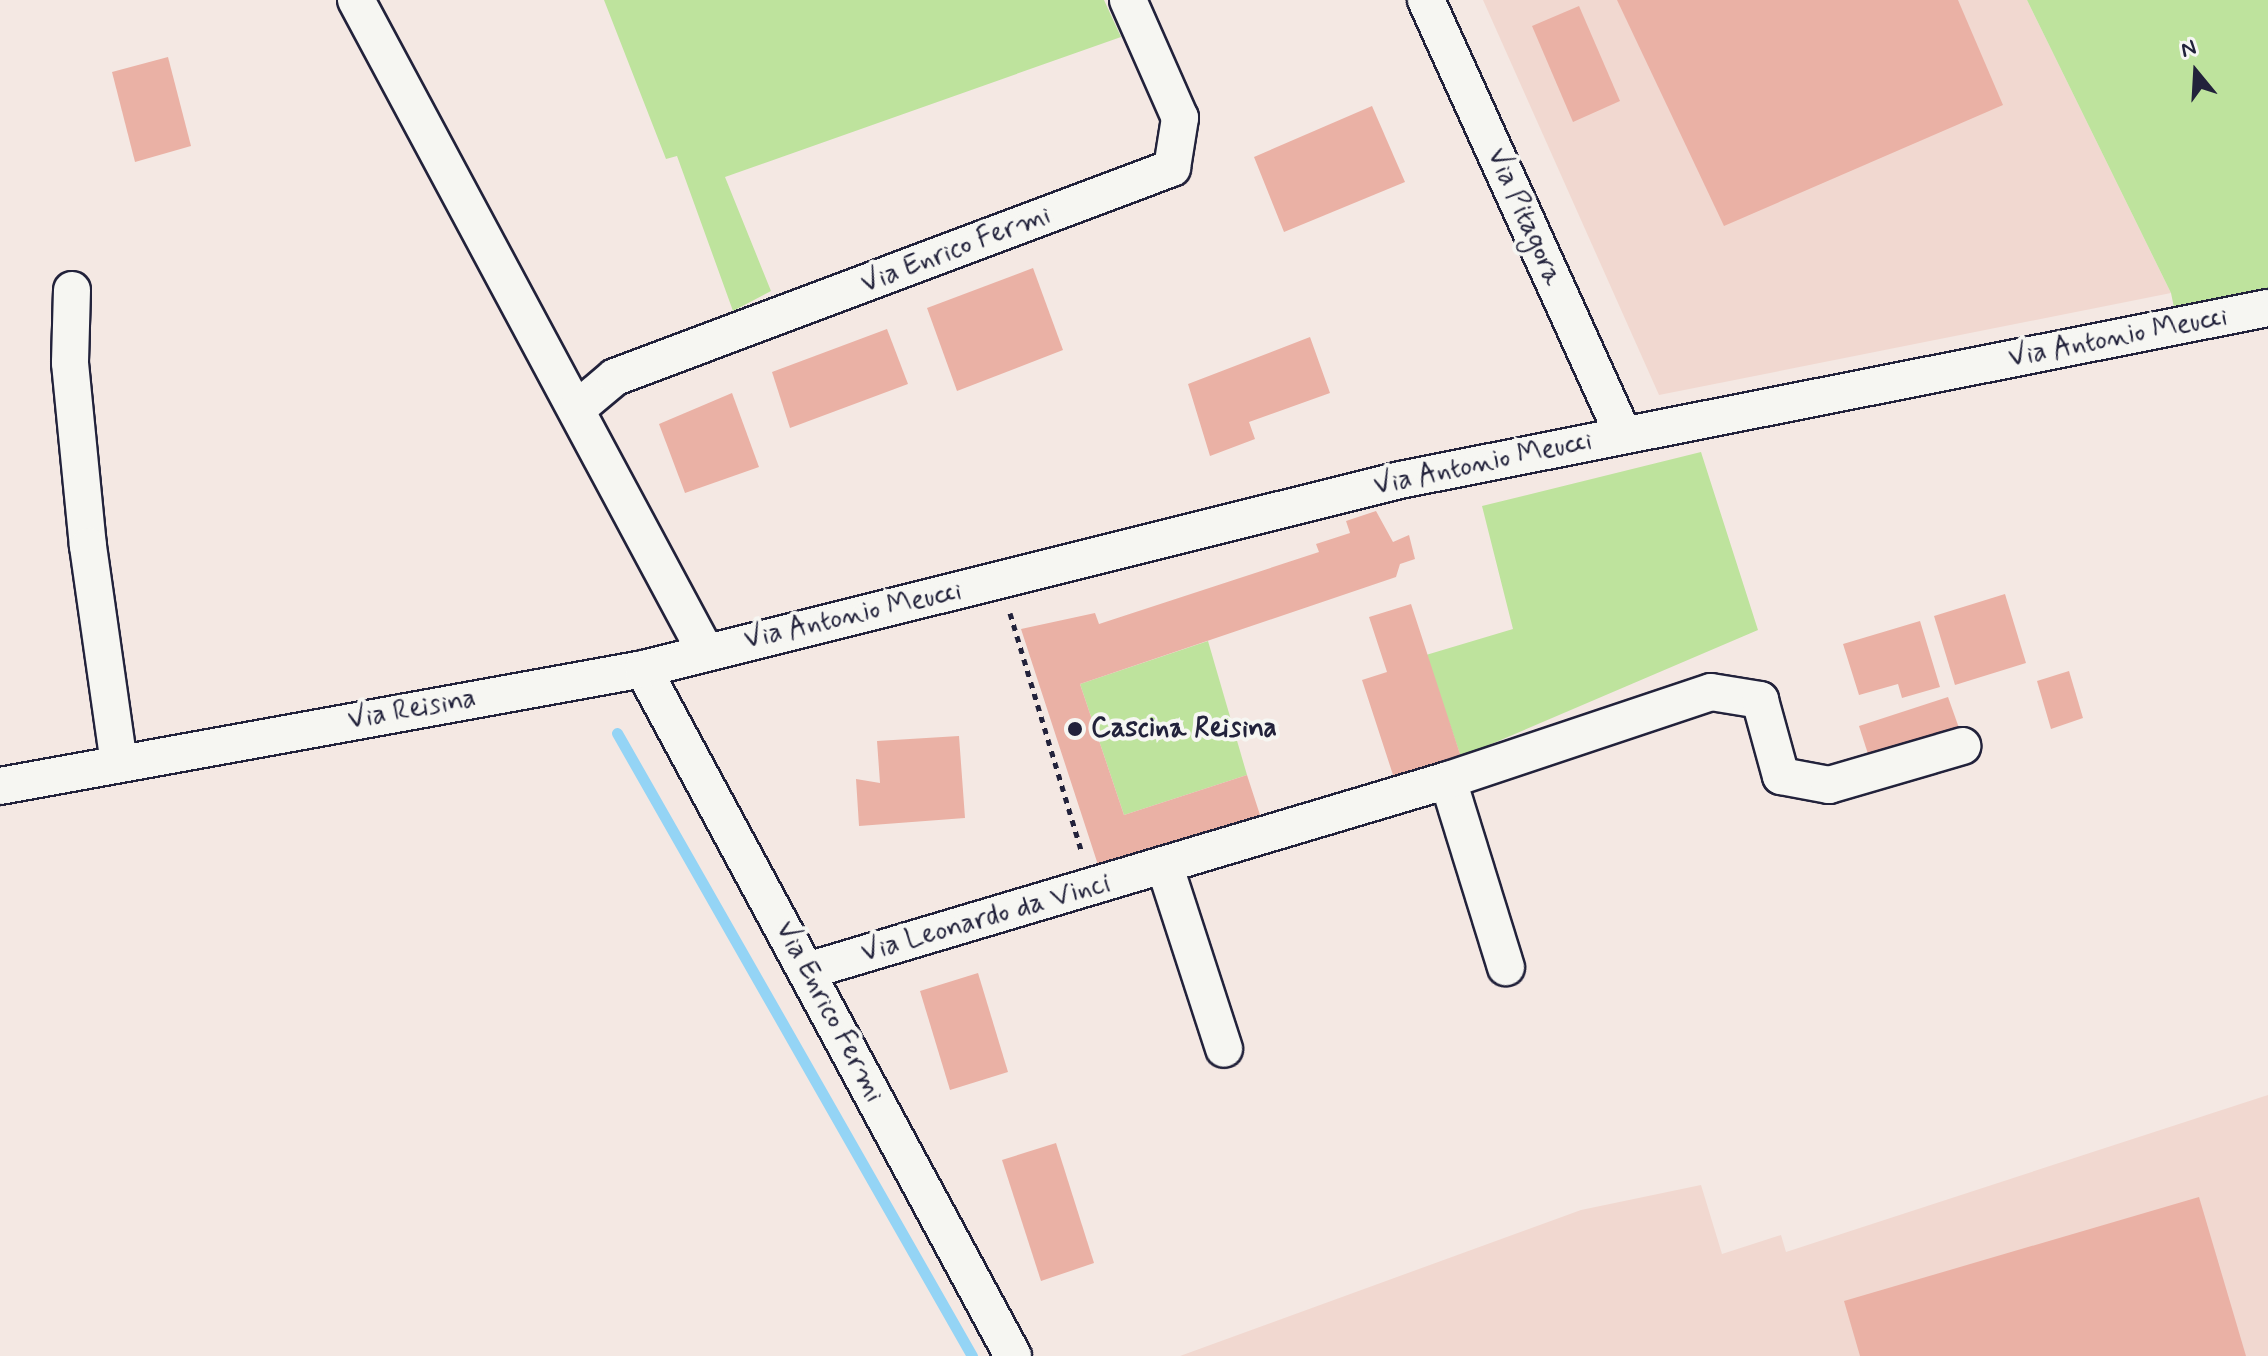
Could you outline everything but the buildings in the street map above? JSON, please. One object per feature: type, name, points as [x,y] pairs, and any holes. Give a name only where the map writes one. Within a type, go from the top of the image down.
[{"type":"street","points":[[356,0],[578,408],[705,651]]},
{"type":"street","name":"Via Enrico Fermi","points":[[578,408],[615,377],[1172,168],[1180,118],[1128,0]]},
{"type":"street","name":"Via Pitagora","points":[[1426,0],[1623,434]]},
{"type":"street","points":[[72,290],[70,363],[84,500],[119,763]]},
{"type":"street","name":"Via Antonio Meucci","points":[[705,651],[1000,582],[1400,480],[2268,308]]},
{"type":"street","name":"Via Reisina","points":[[0,786],[643,669],[705,651]]},
{"type":"street","name":"Via Enrico Fermi","points":[[643,669],[1013,1356]]},
{"type":"street","name":"Via Leonardo da Vinci","points":[[807,971],[1165,867],[1448,780],[1711,692],[1760,700],[1781,776],[1829,785],[1962,746]]},
{"type":"street","points":[[1448,780],[1506,967]]},
{"type":"street","points":[[1165,867],[1224,1049]]},
{"type":"path","points":[[1000,582],[1093,888]]},
{"type":"shaded area","points":[[1483,0],[2027,0],[2171,293],[1659,395]]},
{"type":"shaded area","points":[[2268,1095],[2268,1356],[1180,1356],[1581,1210],[1701,1185],[1722,1254],[1781,1235],[1786,1252]]},
{"type":"green space","points":[[604,0],[1104,0],[1121,37],[725,177],[771,291],[733,311],[677,156],[666,159]]},
{"type":"green space","points":[[2027,0],[2268,0],[2268,308],[2178,327],[2171,293]]},
{"type":"green space","points":[[1701,452],[1758,630],[1461,757],[1426,655],[1513,629],[1482,506]]},
{"type":"green space","points":[[1208,641],[1247,775],[1124,815],[1080,684]]},
{"type":"waterway","points":[[617,733],[972,1356]]},
{"type":"place","name":"Cascina Reisina","points":[[1075,729]]}]
